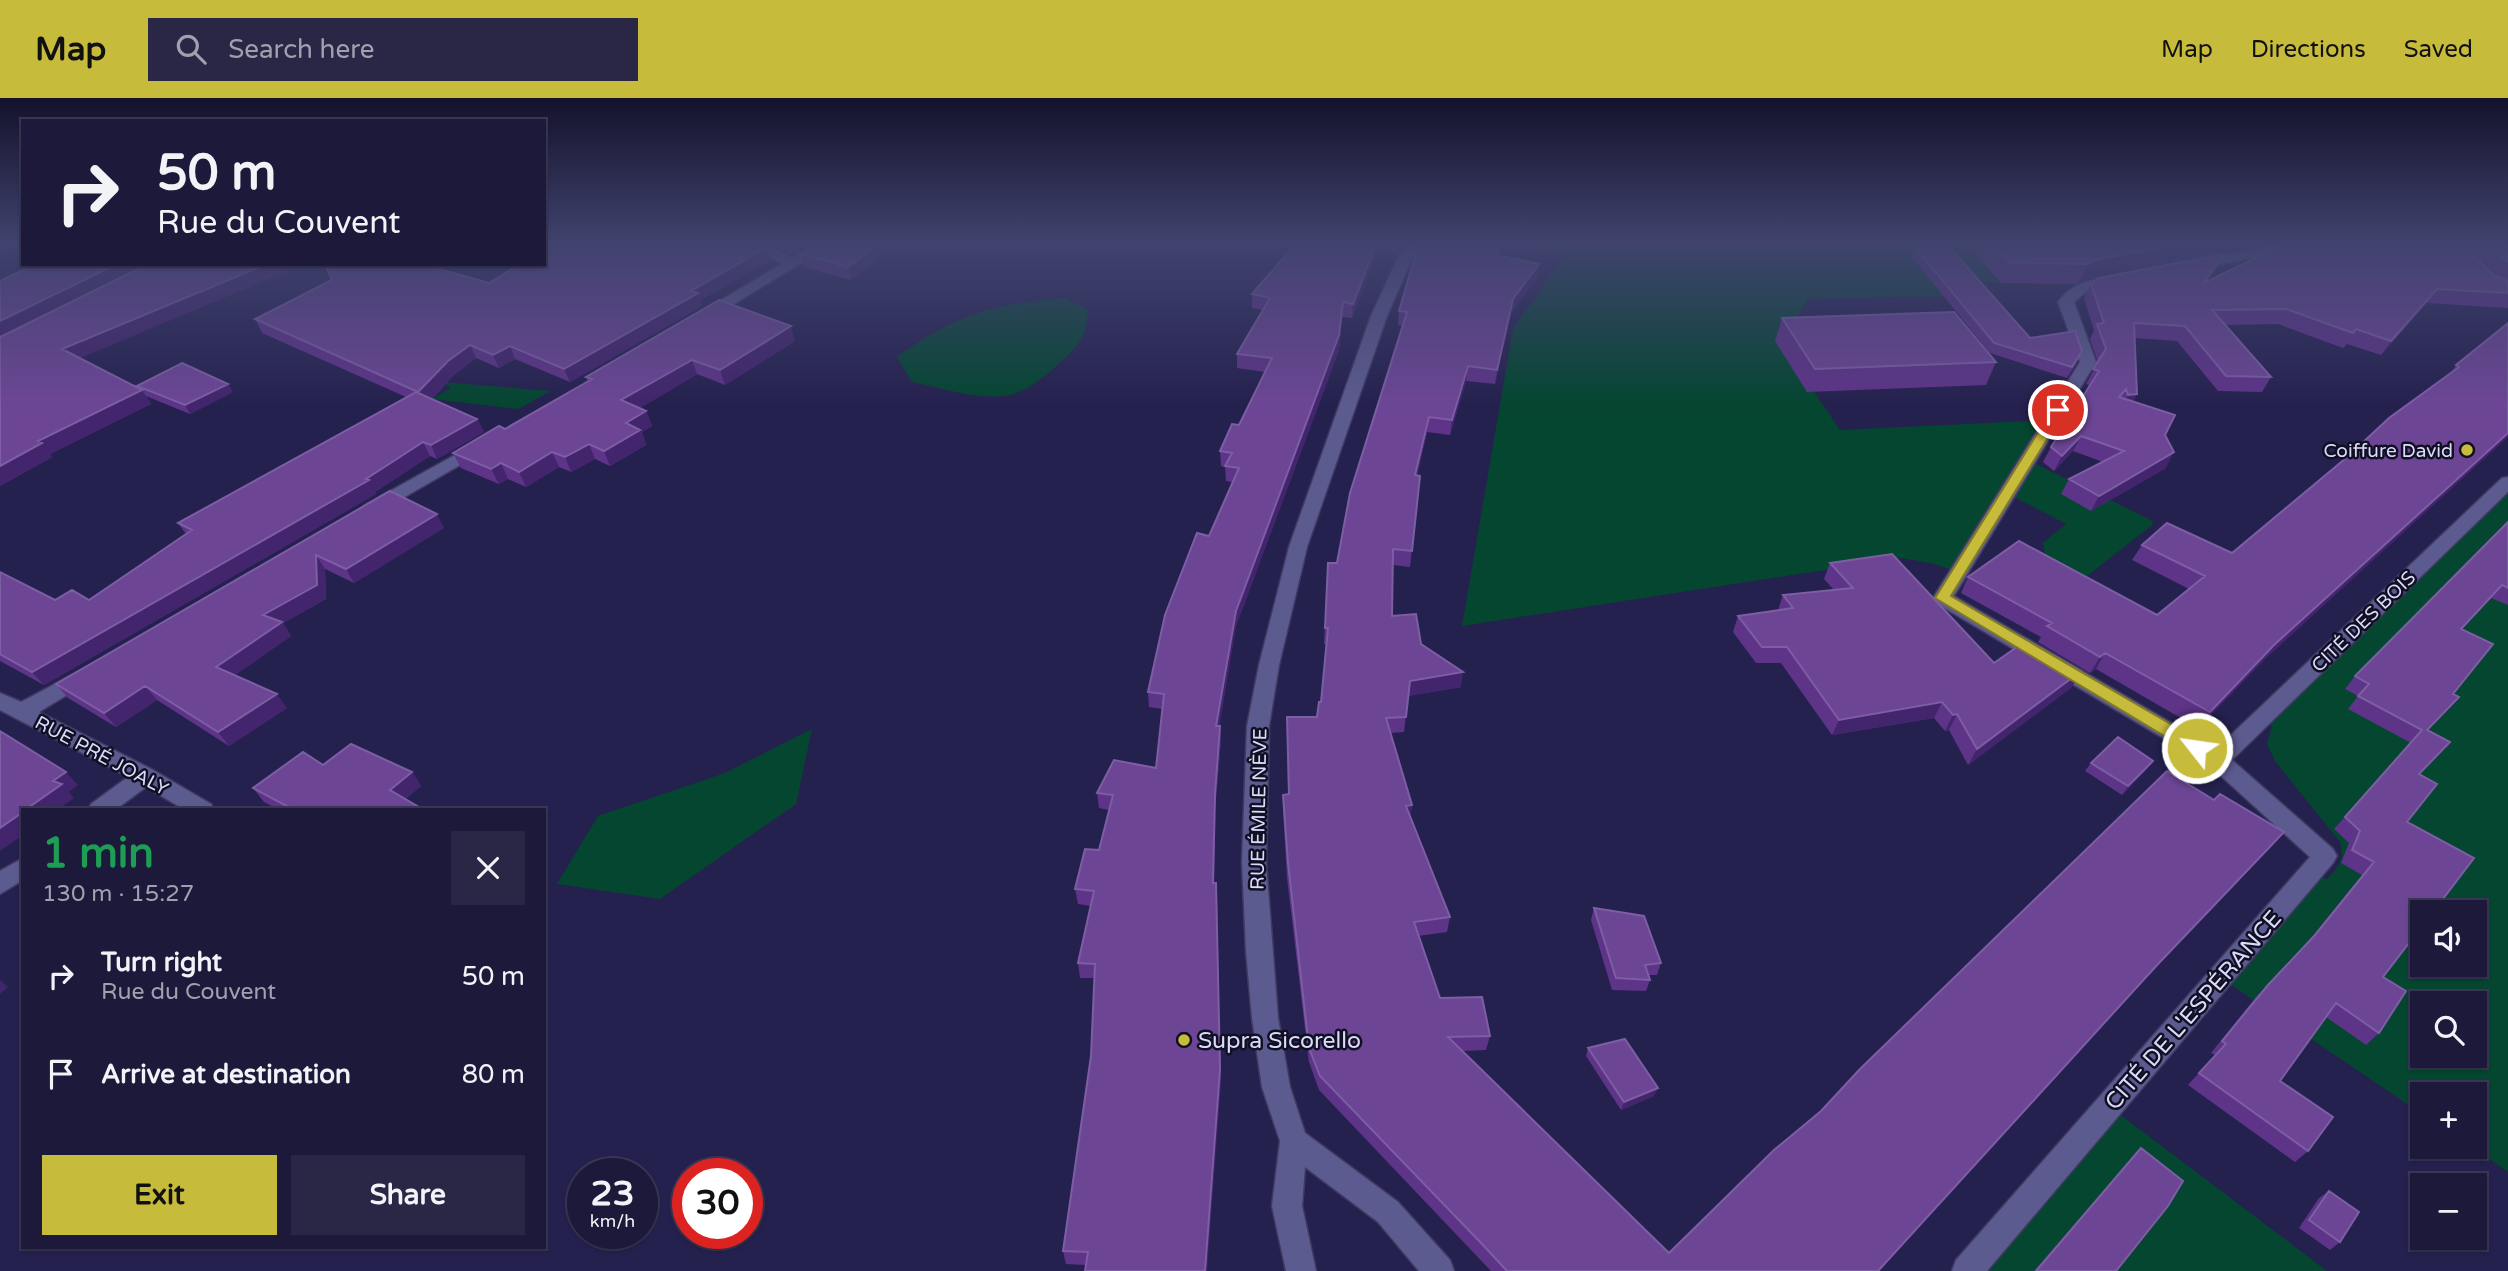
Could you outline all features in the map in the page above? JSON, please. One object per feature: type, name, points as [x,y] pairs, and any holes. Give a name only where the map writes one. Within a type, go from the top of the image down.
[{"type":"street","points":[[684,328],[738,297]]},
{"type":"street","name":"RUE ÉMILE NÈVE","points":[[1301,1271],[1287,1206],[1294,1141],[1276,1087],[1259,951],[1254,862],[1258,726],[1269,665],[1298,547],[1388,297]]},
{"type":"street","points":[[2069,297],[2066,302],[2088,362],[1942,598],[2218,760]]},
{"type":"street","points":[[352,520],[491,439]]},
{"type":"street","name":"CITÉ DES BOIS","points":[[2218,760],[2508,482]]},
{"type":"street","points":[[21,712],[104,664]]},
{"type":"street","name":"RUE PRÉ JOALY","points":[[0,701],[145,776],[200,808]]},
{"type":"street","name":"CITÉ DE L'ESPÉRANCE","points":[[1967,1271],[2325,856],[2218,760]]},
{"type":"street","points":[[102,808],[145,776]]},
{"type":"street","points":[[0,884],[21,868]]},
{"type":"street","points":[[1294,1141],[1388,1212],[1439,1271]]},
{"type":"green space","points":[[1535,297],[1913,297],[1808,299],[1781,343],[1840,430],[2052,420],[2028,460],[2153,521],[2152,525],[2087,576],[2070,574],[2046,558],[2043,543],[2066,524],[2007,493],[1959,572],[1902,558],[1462,626],[1513,329]]},
{"type":"green space","points":[[1065,298],[1087,309],[1082,338],[1051,370],[1017,393],[973,395],[912,382],[897,357],[938,330],[976,314],[1017,304]]},
{"type":"green space","points":[[442,382],[551,391],[518,409],[432,399],[451,388]]},
{"type":"green space","points":[[2508,482],[2508,1172],[2487,1158],[2487,1082],[2410,1082],[2410,1106],[2221,978],[2312,872],[2327,879],[2338,867],[2341,858],[2340,842],[2275,761],[2267,744],[2272,726],[2260,719]]},
{"type":"green space","points":[[812,729],[796,804],[660,899],[557,884],[598,816],[725,773]]},
{"type":"green space","points":[[2110,1107],[2327,1271],[1967,1271]]},
{"type":"building","points":[[0,297],[50,297],[0,321]]},
{"type":"building","points":[[82,297],[188,297],[62,349],[142,390],[38,441],[42,443],[0,466],[0,337]]},
{"type":"building","points":[[299,297],[691,297],[564,369],[510,346],[493,355],[470,345],[448,361],[418,392],[255,319]]},
{"type":"building","points":[[1264,297],[1356,297],[1353,304],[1343,302],[1339,335],[1236,611],[1216,726],[1220,726],[1213,883],[1216,883],[1220,1069],[1205,1271],[1085,1271],[1088,1252],[1063,1251],[1091,1056],[1095,964],[1078,963],[1094,891],[1075,889],[1085,849],[1099,850],[1113,795],[1097,793],[1114,760],[1156,768],[1164,694],[1148,692],[1165,615],[1197,533],[1209,536],[1239,468],[1225,466],[1232,453],[1220,451],[1232,424],[1239,425],[1272,358],[1237,354],[1270,298]]},
{"type":"building","points":[[1403,297],[1515,297],[1497,370],[1468,366],[1452,420],[1429,417],[1415,475],[1420,476],[1412,551],[1393,549],[1392,616],[1416,614],[1421,644],[1463,672],[1410,681],[1406,717],[1386,718],[1412,805],[1406,806],[1450,917],[1414,922],[1440,998],[1482,997],[1490,1036],[1448,1037],[1669,1253],[1774,1150],[1821,1111],[1860,1069],[2167,771],[2214,800],[2220,794],[2284,832],[2158,964],[1878,1271],[1507,1271],[1320,1076],[1309,1048],[1288,863],[1283,795],[1289,794],[1287,717],[1317,717],[1321,702],[1328,628],[1325,628],[1328,563],[1337,563],[1350,493],[1407,312],[1399,311]]},
{"type":"building","points":[[1956,297],[1993,297],[2030,338],[2075,331],[2082,351],[2072,367],[1994,343]]},
{"type":"building","points":[[2095,297],[2430,297],[2391,341],[2356,329],[2353,333],[2286,309],[2212,310],[2271,377],[2226,376],[2185,326],[2134,323],[2137,394],[2128,395],[2126,389],[2119,397],[2175,415],[2165,435],[2174,452],[2099,496],[2069,479],[2124,451],[2081,436],[2062,456],[2051,447],[2099,371],[2093,369],[2106,349],[2097,324],[2104,323]]},
{"type":"building","points":[[719,300],[791,326],[720,370],[692,360],[621,400],[646,411],[626,423],[640,430],[604,451],[589,444],[565,457],[552,452],[519,472],[501,463],[491,469],[453,453],[499,426],[505,429],[592,379],[586,377]]},
{"type":"building","points":[[1954,312],[1996,362],[1815,369],[1782,318]]},
{"type":"building","points":[[2508,323],[2508,433],[2274,645],[2210,712],[2105,653],[2100,657],[2047,626],[2052,623],[1968,577],[2019,541],[2157,615],[2205,576],[2142,545],[2167,523],[2232,553],[2346,458],[2389,418],[2459,367],[2456,365]]},
{"type":"building","points":[[182,363],[228,384],[185,405],[137,386]]},
{"type":"building","points":[[416,392],[477,419],[431,445],[423,442],[366,479],[369,480],[32,672],[0,654],[0,572],[55,600],[72,590],[89,600],[192,530],[178,523]]},
{"type":"building","points":[[390,491],[437,514],[346,569],[316,555],[317,585],[263,615],[282,622],[216,667],[277,694],[218,732],[145,686],[104,713],[56,684]]},
{"type":"building","points":[[2508,522],[2508,588],[2502,585],[2461,629],[2493,644],[2453,694],[2459,697],[2427,730],[2450,742],[2419,774],[2437,784],[2407,822],[2474,858],[2442,900],[2410,900],[2410,942],[2383,977],[2406,991],[2379,1033],[2336,1003],[2280,1081],[2333,1117],[2308,1151],[2199,1073],[2226,1044],[2222,1041],[2268,985],[2315,935],[2374,862],[2352,850],[2360,831],[2345,817],[2422,730],[2358,696],[2369,684],[2355,676]]},
{"type":"building","points":[[1892,554],[1994,663],[2027,640],[2081,671],[1977,749],[1957,714],[1953,715],[1942,702],[1839,720],[1787,647],[1762,647],[1738,616],[1793,608],[1783,595],[1853,588],[1830,563]]},
{"type":"building","points":[[0,731],[66,772],[53,781],[62,784],[28,808],[21,808],[21,813],[0,828]]},
{"type":"building","points":[[2118,737],[2153,761],[2128,786],[2091,763]]},
{"type":"building","points":[[351,744],[412,772],[390,790],[421,808],[290,808],[253,788],[303,752],[323,765]]},
{"type":"building","points":[[1594,908],[1644,916],[1661,963],[1645,965],[1650,980],[1616,978]]},
{"type":"building","points":[[1625,1039],[1658,1088],[1624,1102],[1588,1048]]},
{"type":"building","points":[[2141,1148],[2183,1181],[2168,1206],[2116,1271],[2036,1271]]},
{"type":"building","points":[[2329,1191],[2359,1212],[2340,1242],[2309,1220]]},
{"type":"place","name":"Coiffure David","points":[[2467,450]]},
{"type":"place","name":"Supra Sicorello","points":[[1184,1040]]},
{"type":"route","points":[[2058,410],[1942,598],[2197,748]]}]
